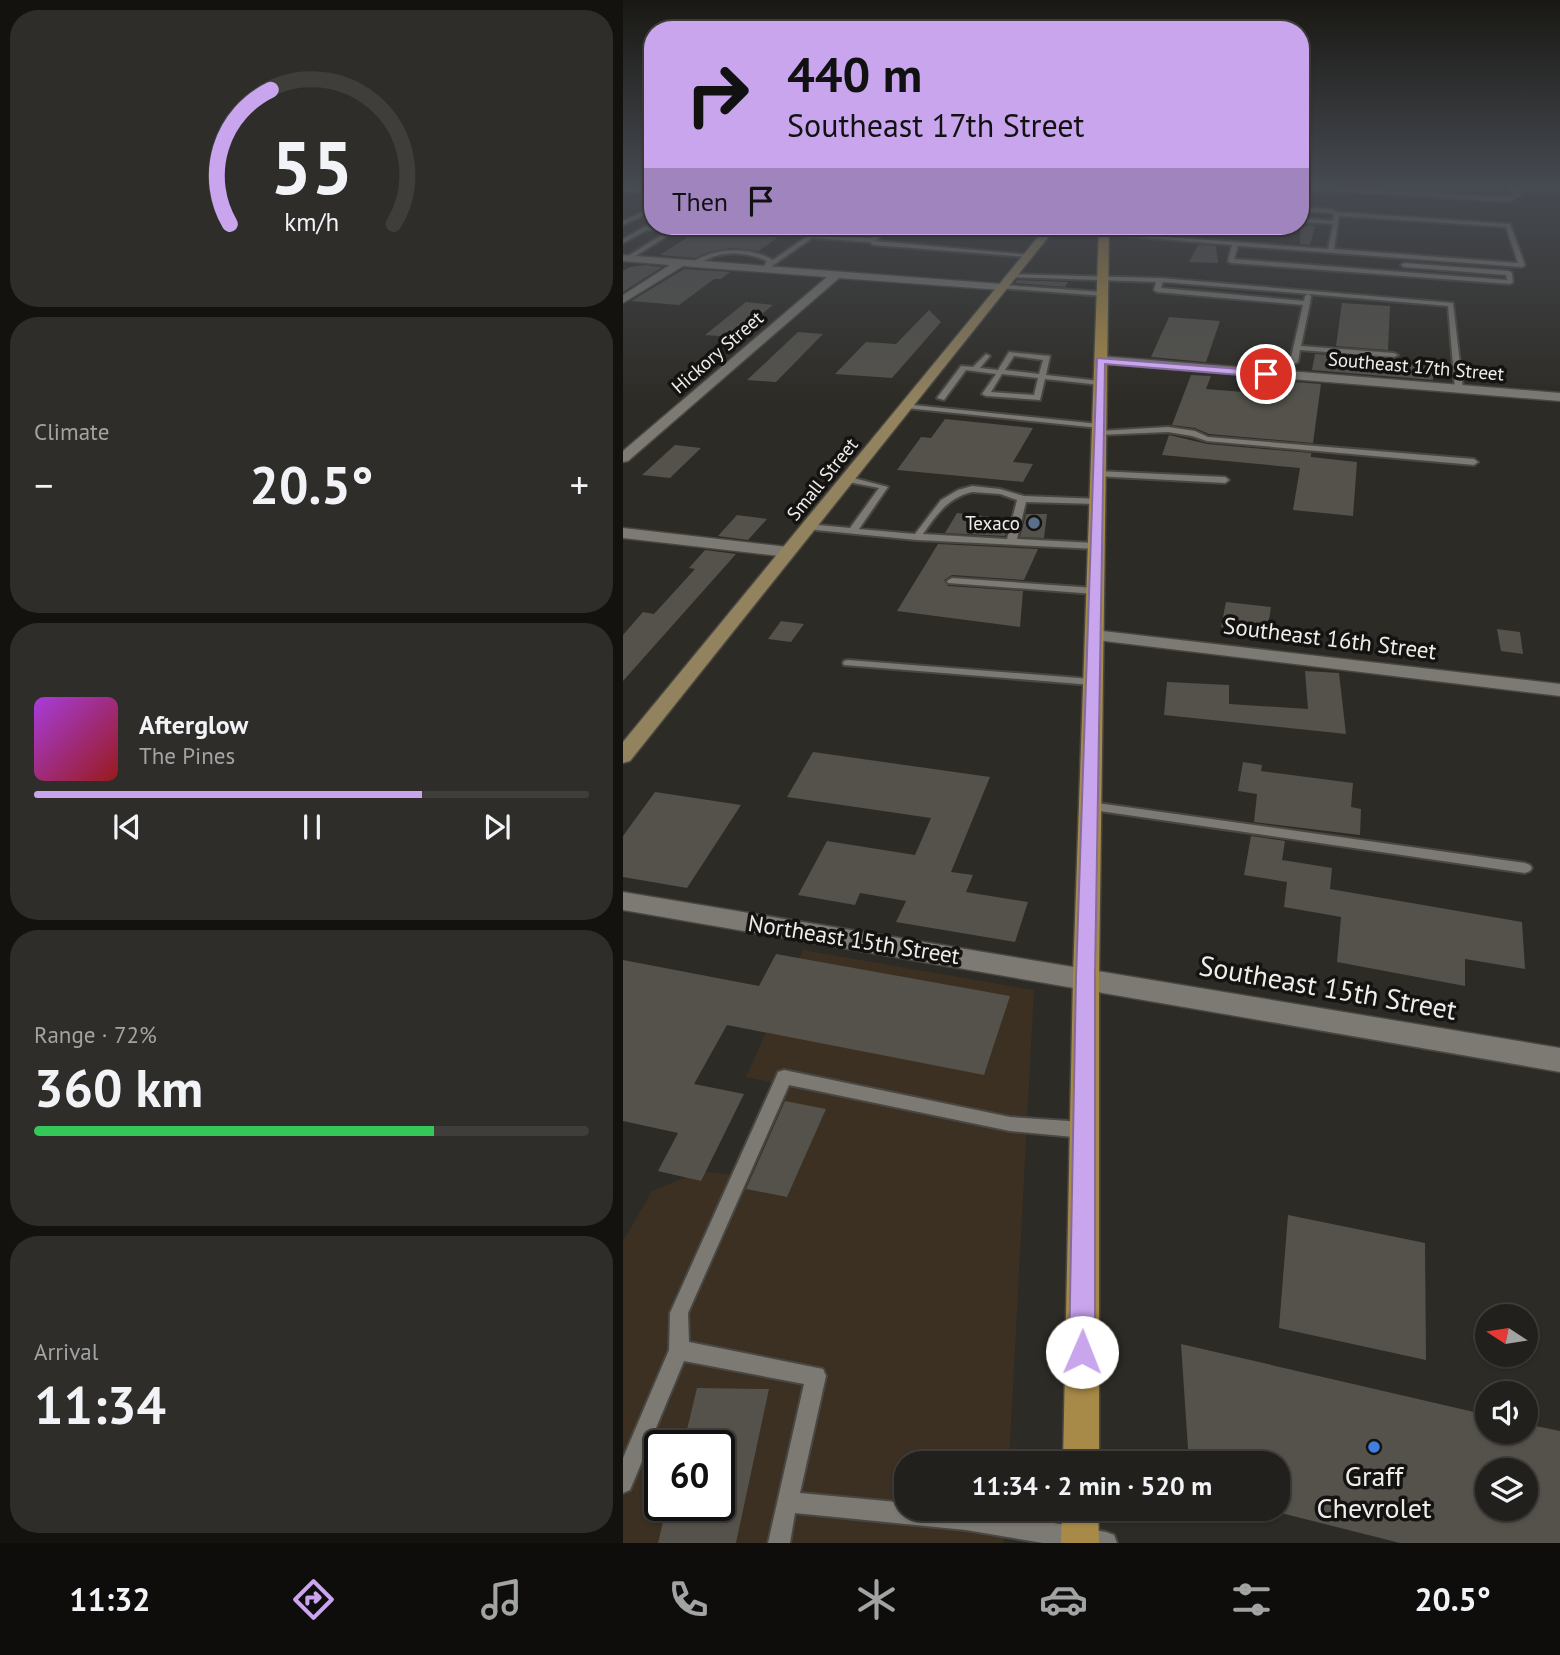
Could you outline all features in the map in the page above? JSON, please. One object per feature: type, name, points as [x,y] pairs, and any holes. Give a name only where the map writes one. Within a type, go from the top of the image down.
[{"type":"main road","points":[[1081,1451],[1086,977],[1103,259]]},
{"type":"street","points":[[639,259],[837,274],[1015,282]]},
{"type":"street","name":"Small Street","points":[[623,756],[906,406],[1015,282],[1026,259]]},
{"type":"street","points":[[623,300],[680,262]]},
{"type":"street","name":"Hickory Street","points":[[623,458],[837,274]]},
{"type":"street","name":"Southeast 17th Street","points":[[1101,371],[1459,389],[1560,397]]},
{"type":"street","points":[[623,533],[788,552]]},
{"type":"street","name":"Southeast 16th Street","points":[[1094,635],[1560,690]]},
{"type":"street","name":"Northeast 15th Street","points":[[623,901],[1086,977]]},
{"type":"street","name":"Southeast 15th Street","points":[[1086,977],[1560,1059]]},
{"type":"lane","points":[[767,267],[779,259]]},
{"type":"lane","points":[[1231,259],[1510,282],[1509,273],[1398,265]]},
{"type":"lane","points":[[1440,259],[1522,265],[1520,259]]},
{"type":"lane","points":[[1070,292],[1071,277]]},
{"type":"lane","points":[[1015,282],[1054,283],[1071,277],[1103,286]]},
{"type":"lane","points":[[1160,280],[1157,290],[1307,303]]},
{"type":"lane","points":[[1015,282],[1054,283],[1070,292],[1160,280],[1451,304],[1459,389]]},
{"type":"lane","points":[[1294,362],[1309,293]]},
{"type":"lane","points":[[1297,348],[1394,355]]},
{"type":"lane","points":[[1012,354],[1047,358],[1043,377],[1037,398],[986,394],[1012,354]]},
{"type":"lane","points":[[975,369],[986,356]]},
{"type":"lane","points":[[941,398],[964,368],[1043,377],[1101,371]]},
{"type":"lane","points":[[906,406],[1099,430],[1177,430],[1194,432],[1207,439],[1474,462]]},
{"type":"lane","points":[[1098,474],[1224,480]]},
{"type":"lane","points":[[846,479],[884,486],[852,531]]},
{"type":"lane","points":[[917,537],[938,506],[954,494],[969,488],[1009,492],[1022,499],[1097,500]]},
{"type":"lane","points":[[1011,543],[1022,499]]},
{"type":"lane","points":[[808,527],[917,537],[1096,547]]},
{"type":"lane","points":[[952,582],[1095,591]]},
{"type":"lane","points":[[848,663],[1092,682]]},
{"type":"lane","points":[[1090,806],[1525,868]]},
{"type":"lane","points":[[623,1483],[679,1350],[679,1313],[784,1077],[1010,1124],[1084,1130]]},
{"type":"lane","points":[[679,1350],[816,1376],[779,1543]]},
{"type":"lane","points":[[787,1502],[1086,1533]]},
{"type":"shaded area","points":[[803,950],[1034,990],[1010,1451],[894,1451],[894,1521],[1005,1521],[1004,1543],[623,1543],[623,1241],[652,1191],[700,1171],[734,1175],[779,1084],[746,1077]]},
{"type":"building","points":[[1191,259],[1218,259],[1218,263],[1189,262]]},
{"type":"building","points":[[644,265],[662,267],[623,292],[623,271]]},
{"type":"building","points":[[684,269],[730,272],[721,279],[714,279],[679,305],[631,301]]},
{"type":"building","points":[[1017,280],[1068,282],[1065,287],[1015,283]]},
{"type":"building","points":[[746,302],[773,305],[734,337],[705,335]]},
{"type":"building","points":[[1342,303],[1390,306],[1388,350],[1336,346]]},
{"type":"building","points":[[929,310],[941,322],[892,378],[835,374],[866,342],[896,344]]},
{"type":"building","points":[[1169,317],[1220,321],[1206,362],[1151,357]]},
{"type":"building","points":[[798,332],[823,334],[776,382],[747,380]]},
{"type":"building","points":[[1315,354],[1433,362],[1433,380],[1312,370]]},
{"type":"building","points":[[1191,375],[1211,376],[1206,389],[1256,393],[1259,379],[1321,384],[1313,443],[1209,434],[1195,428],[1172,425]]},
{"type":"building","points":[[945,419],[1033,428],[1013,462],[1033,464],[1023,482],[897,470],[921,437],[931,438]]},
{"type":"building","points":[[1169,435],[1207,444],[1311,453],[1311,457],[1357,462],[1353,516],[1293,510],[1300,468],[1162,455]]},
{"type":"building","points":[[675,445],[701,448],[670,478],[642,475]]},
{"type":"building","points":[[957,513],[1009,519],[1005,536],[945,533]]},
{"type":"building","name":"Texaco","points":[[1026,514],[1047,514],[1044,538],[1020,537]]},
{"type":"building","points":[[737,515],[767,519],[748,540],[718,536]]},
{"type":"building","points":[[938,544],[1038,549],[1024,580],[952,575],[944,580],[948,586],[1023,591],[1020,627],[897,611]]},
{"type":"building","points":[[705,550],[736,554],[623,681],[623,635],[643,612],[654,614],[695,569],[689,568]]},
{"type":"building","points":[[1226,602],[1271,607],[1267,632],[1221,627]]},
{"type":"building","points":[[781,621],[804,624],[791,642],[768,639]]},
{"type":"building","points":[[1497,629],[1520,632],[1523,654],[1501,651]]},
{"type":"building","points":[[1305,671],[1339,673],[1346,734],[1164,715],[1167,682],[1229,685],[1229,704],[1308,709]]},
{"type":"building","points":[[813,752],[990,777],[951,872],[973,875],[966,892],[1028,902],[1015,942],[896,922],[906,901],[860,893],[855,905],[798,895],[827,841],[915,855],[931,818],[787,797]]},
{"type":"building","points":[[1243,762],[1262,765],[1261,771],[1353,783],[1351,807],[1361,809],[1360,835],[1254,822],[1257,794],[1238,791]]},
{"type":"building","points":[[655,792],[741,805],[687,888],[623,877],[623,836]]},
{"type":"building","points":[[1251,836],[1285,841],[1282,860],[1332,868],[1330,889],[1522,922],[1525,969],[1465,959],[1465,986],[1337,962],[1341,917],[1284,907],[1287,882],[1244,875]]},
{"type":"building","points":[[776,954],[1010,996],[984,1075],[727,1025],[694,1084],[744,1094],[701,1181],[658,1171],[678,1133],[623,1121],[623,960],[759,986]]},
{"type":"building","points":[[785,1101],[826,1109],[787,1197],[746,1189]]},
{"type":"building","points":[[1288,1215],[1425,1243],[1426,1360],[1279,1328]]},
{"type":"building","name":"Graff Chevrolet","points":[[1181,1344],[1475,1412],[1475,1444],[1538,1444],[1538,1426],[1560,1431],[1560,1543],[1400,1543],[1290,1515],[1290,1451],[1188,1451]]},
{"type":"building","points":[[697,1388],[769,1389],[736,1543],[658,1543],[663,1521],[735,1521],[735,1430],[687,1430]]},
{"type":"place","name":"Texaco","points":[[1034,523]]},
{"type":"place","name":"Graff Chevrolet","points":[[1374,1447]]},
{"type":"route","points":[[1082,1352],[1086,977],[1101,360],[1266,374]]}]
